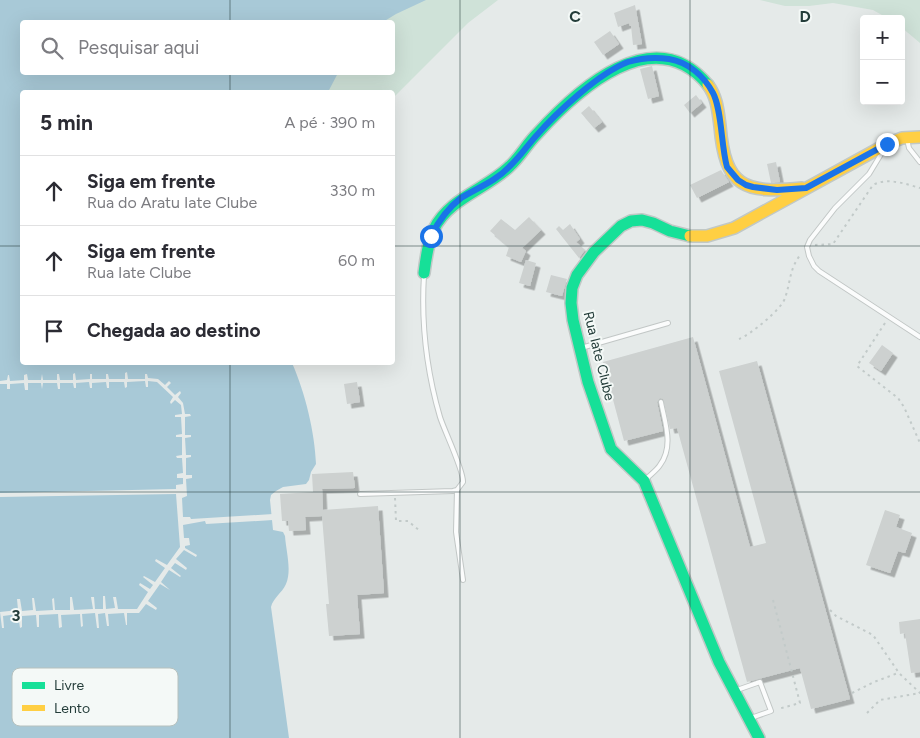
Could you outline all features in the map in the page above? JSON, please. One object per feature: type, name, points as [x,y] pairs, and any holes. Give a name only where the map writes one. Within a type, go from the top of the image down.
[{"type":"street","points":[[424,273],[431,236],[447,212],[460,200],[509,168],[553,118],[592,85],[618,67],[638,59],[661,58],[679,62],[696,72],[709,86],[714,94],[727,167],[738,180],[746,185],[764,190],[806,188]]},
{"type":"street","name":"Rua Iate Clube","points":[[759,738],[719,662],[644,480],[611,449],[605,436],[579,349],[572,316],[572,288],[581,268],[601,245],[626,223],[644,220],[684,235],[696,237],[720,235],[887,144],[906,137],[920,137]]},
{"type":"lane","points":[[906,137],[909,148],[920,162]]},
{"type":"lane","points":[[887,144],[869,174],[835,208],[810,240],[807,247],[809,256],[819,271],[920,337]]},
{"type":"lane","points":[[360,494],[457,490],[462,485],[464,478],[440,418],[430,373],[422,303],[424,273]]},
{"type":"lane","points":[[579,349],[668,323]]},
{"type":"lane","points":[[644,480],[660,465],[668,448],[667,431],[661,402]]},
{"type":"lane","points":[[457,490],[456,532],[463,580]]},
{"type":"lane","points":[[735,690],[760,682],[771,711],[749,718]]},
{"type":"path","points":[[739,339],[751,332],[783,303],[796,260],[807,247],[824,243],[833,244],[873,184],[879,181],[888,181],[920,188]]},
{"type":"path","points":[[889,317],[856,366],[898,398],[904,406],[920,443]]},
{"type":"path","points":[[395,492],[396,521],[408,522],[420,531]]},
{"type":"path","points":[[771,711],[800,703],[773,600]]},
{"type":"path","points":[[830,610],[851,625],[873,634],[899,673],[920,693],[880,700],[867,713]]},
{"type":"path","points":[[852,693],[874,682],[899,673]]},
{"type":"green space","points":[[369,0],[498,0],[468,23],[395,96],[395,90],[308,90],[312,75],[395,75],[395,20],[340,20]]},
{"type":"green space","points":[[760,0],[920,0],[920,43],[905,30],[905,15],[882,15],[873,10],[833,3],[785,6]]},
{"type":"water","points":[[0,0],[426,0],[386,20],[20,20],[20,75],[337,75],[329,90],[20,90],[20,365],[293,365],[305,400],[311,426],[316,464],[306,484],[283,487],[271,495],[270,500],[273,530],[283,532],[285,536],[288,560],[288,579],[271,607],[289,738],[0,738]]},
{"type":"pier","points":[[127,372],[128,379],[145,379],[145,374],[147,374],[148,378],[158,379],[165,385],[169,381],[171,383],[167,387],[175,395],[180,391],[181,393],[178,397],[183,403],[185,414],[190,414],[191,416],[185,417],[185,435],[191,435],[191,437],[185,438],[186,455],[191,455],[191,457],[186,458],[186,475],[192,475],[192,478],[186,479],[187,496],[182,498],[183,517],[190,517],[191,519],[273,514],[273,520],[206,524],[205,521],[183,525],[184,538],[189,538],[190,545],[185,546],[185,548],[197,555],[196,557],[184,550],[176,559],[187,568],[186,570],[175,563],[171,568],[181,576],[169,570],[161,582],[170,590],[160,584],[148,601],[157,608],[156,610],[146,604],[139,613],[127,613],[127,625],[124,613],[108,614],[109,626],[107,626],[105,613],[98,614],[99,628],[97,628],[95,613],[82,614],[83,626],[81,627],[80,614],[61,615],[62,627],[59,628],[58,614],[39,615],[39,627],[37,627],[36,615],[22,616],[22,627],[20,628],[18,614],[3,616],[4,628],[2,628],[0,612],[18,610],[17,599],[20,599],[22,611],[33,610],[32,598],[34,598],[36,611],[53,610],[52,599],[54,598],[55,610],[70,610],[70,597],[72,597],[74,610],[93,609],[91,597],[94,597],[95,609],[103,609],[103,596],[105,596],[106,609],[115,608],[113,597],[116,597],[118,609],[137,609],[148,592],[139,585],[140,583],[150,589],[153,585],[143,577],[155,582],[165,568],[155,561],[156,559],[167,565],[180,547],[176,494],[0,497],[0,493],[176,489],[176,485],[183,484],[183,478],[177,478],[177,474],[183,473],[182,458],[177,458],[176,456],[182,455],[182,437],[176,437],[176,435],[182,434],[181,417],[175,417],[175,415],[182,414],[181,405],[175,400],[171,404],[170,402],[173,397],[157,382],[148,381],[148,387],[146,387],[145,381],[127,382],[127,387],[125,388],[124,382],[109,382],[109,388],[107,388],[106,382],[92,383],[92,388],[90,388],[89,382],[76,383],[76,388],[74,388],[73,383],[60,383],[60,389],[58,389],[57,383],[43,383],[42,389],[41,383],[28,383],[28,390],[25,390],[24,383],[10,384],[10,389],[7,389],[7,384],[0,384],[0,381],[7,380],[8,375],[10,381],[24,380],[24,375],[27,374],[28,380],[41,380],[42,374],[43,380],[57,380],[57,374],[59,374],[60,380],[73,380],[73,374],[75,373],[76,380],[90,379],[90,374],[92,374],[92,379],[106,379],[106,374],[108,374],[109,379],[125,379],[125,373]]},
{"type":"building","points":[[635,5],[642,44],[633,45],[631,26],[629,23],[618,27],[614,13]]},
{"type":"building","points":[[610,31],[619,44],[603,55],[594,42]]},
{"type":"building","points":[[652,66],[659,96],[648,99],[640,69]]},
{"type":"building","points":[[696,95],[702,103],[690,113],[684,105]]},
{"type":"building","points":[[589,106],[602,122],[594,128],[581,113]]},
{"type":"building","points":[[776,162],[780,182],[771,183],[767,164]]},
{"type":"building","points":[[721,170],[729,182],[697,198],[690,185]]},
{"type":"building","points":[[529,217],[541,230],[522,248],[526,251],[521,262],[506,256],[509,247],[490,231],[501,219],[515,230]]},
{"type":"building","points":[[570,224],[580,239],[576,242],[585,250],[579,258],[556,229],[559,226],[563,230]]},
{"type":"building","points":[[526,260],[536,263],[530,286],[519,283]]},
{"type":"building","points":[[551,275],[567,279],[562,296],[546,292]]},
{"type":"building","points":[[693,337],[750,547],[766,543],[719,371],[757,361],[850,699],[811,709],[800,668],[747,682],[677,428],[670,429],[663,399],[660,398],[657,402],[663,431],[624,441],[603,362]]},
{"type":"building","points":[[882,345],[893,353],[881,371],[869,363]]},
{"type":"building","points":[[357,382],[360,402],[347,404],[344,384]]},
{"type":"building","points":[[353,472],[355,488],[322,489],[323,510],[378,506],[384,593],[357,595],[360,634],[329,636],[326,604],[329,604],[322,516],[305,517],[306,530],[289,531],[288,521],[282,521],[280,494],[313,492],[312,474]]},
{"type":"building","points":[[885,510],[900,515],[896,527],[912,533],[905,553],[898,551],[890,573],[866,565]]},
{"type":"building","points":[[920,619],[920,672],[911,673],[905,633],[900,634],[899,622]]},
{"type":"traffic: fast","points":[[424,273],[430,239],[434,229],[449,209],[501,174],[517,159],[533,138],[573,98],[594,82],[617,68],[641,60],[664,59],[687,66],[708,85]]},
{"type":"traffic: fast","points":[[690,236],[670,231],[642,220],[631,221],[621,226],[594,252],[577,275],[572,288],[573,320],[588,382],[611,449],[644,481],[719,662],[759,738]]},
{"type":"traffic: slow","points":[[708,85],[715,99],[723,146],[727,162],[733,174],[741,182],[752,187],[782,190],[802,188]]},
{"type":"traffic: slow","points":[[690,236],[707,236],[734,228],[887,144],[902,138],[920,137]]},
{"type":"route","points":[[431,236],[447,212],[460,200],[509,168],[537,135],[570,102],[618,67],[638,59],[661,58],[673,60],[686,65],[704,80],[714,94],[727,167],[738,180],[746,185],[764,190],[806,188],[887,144]]}]
